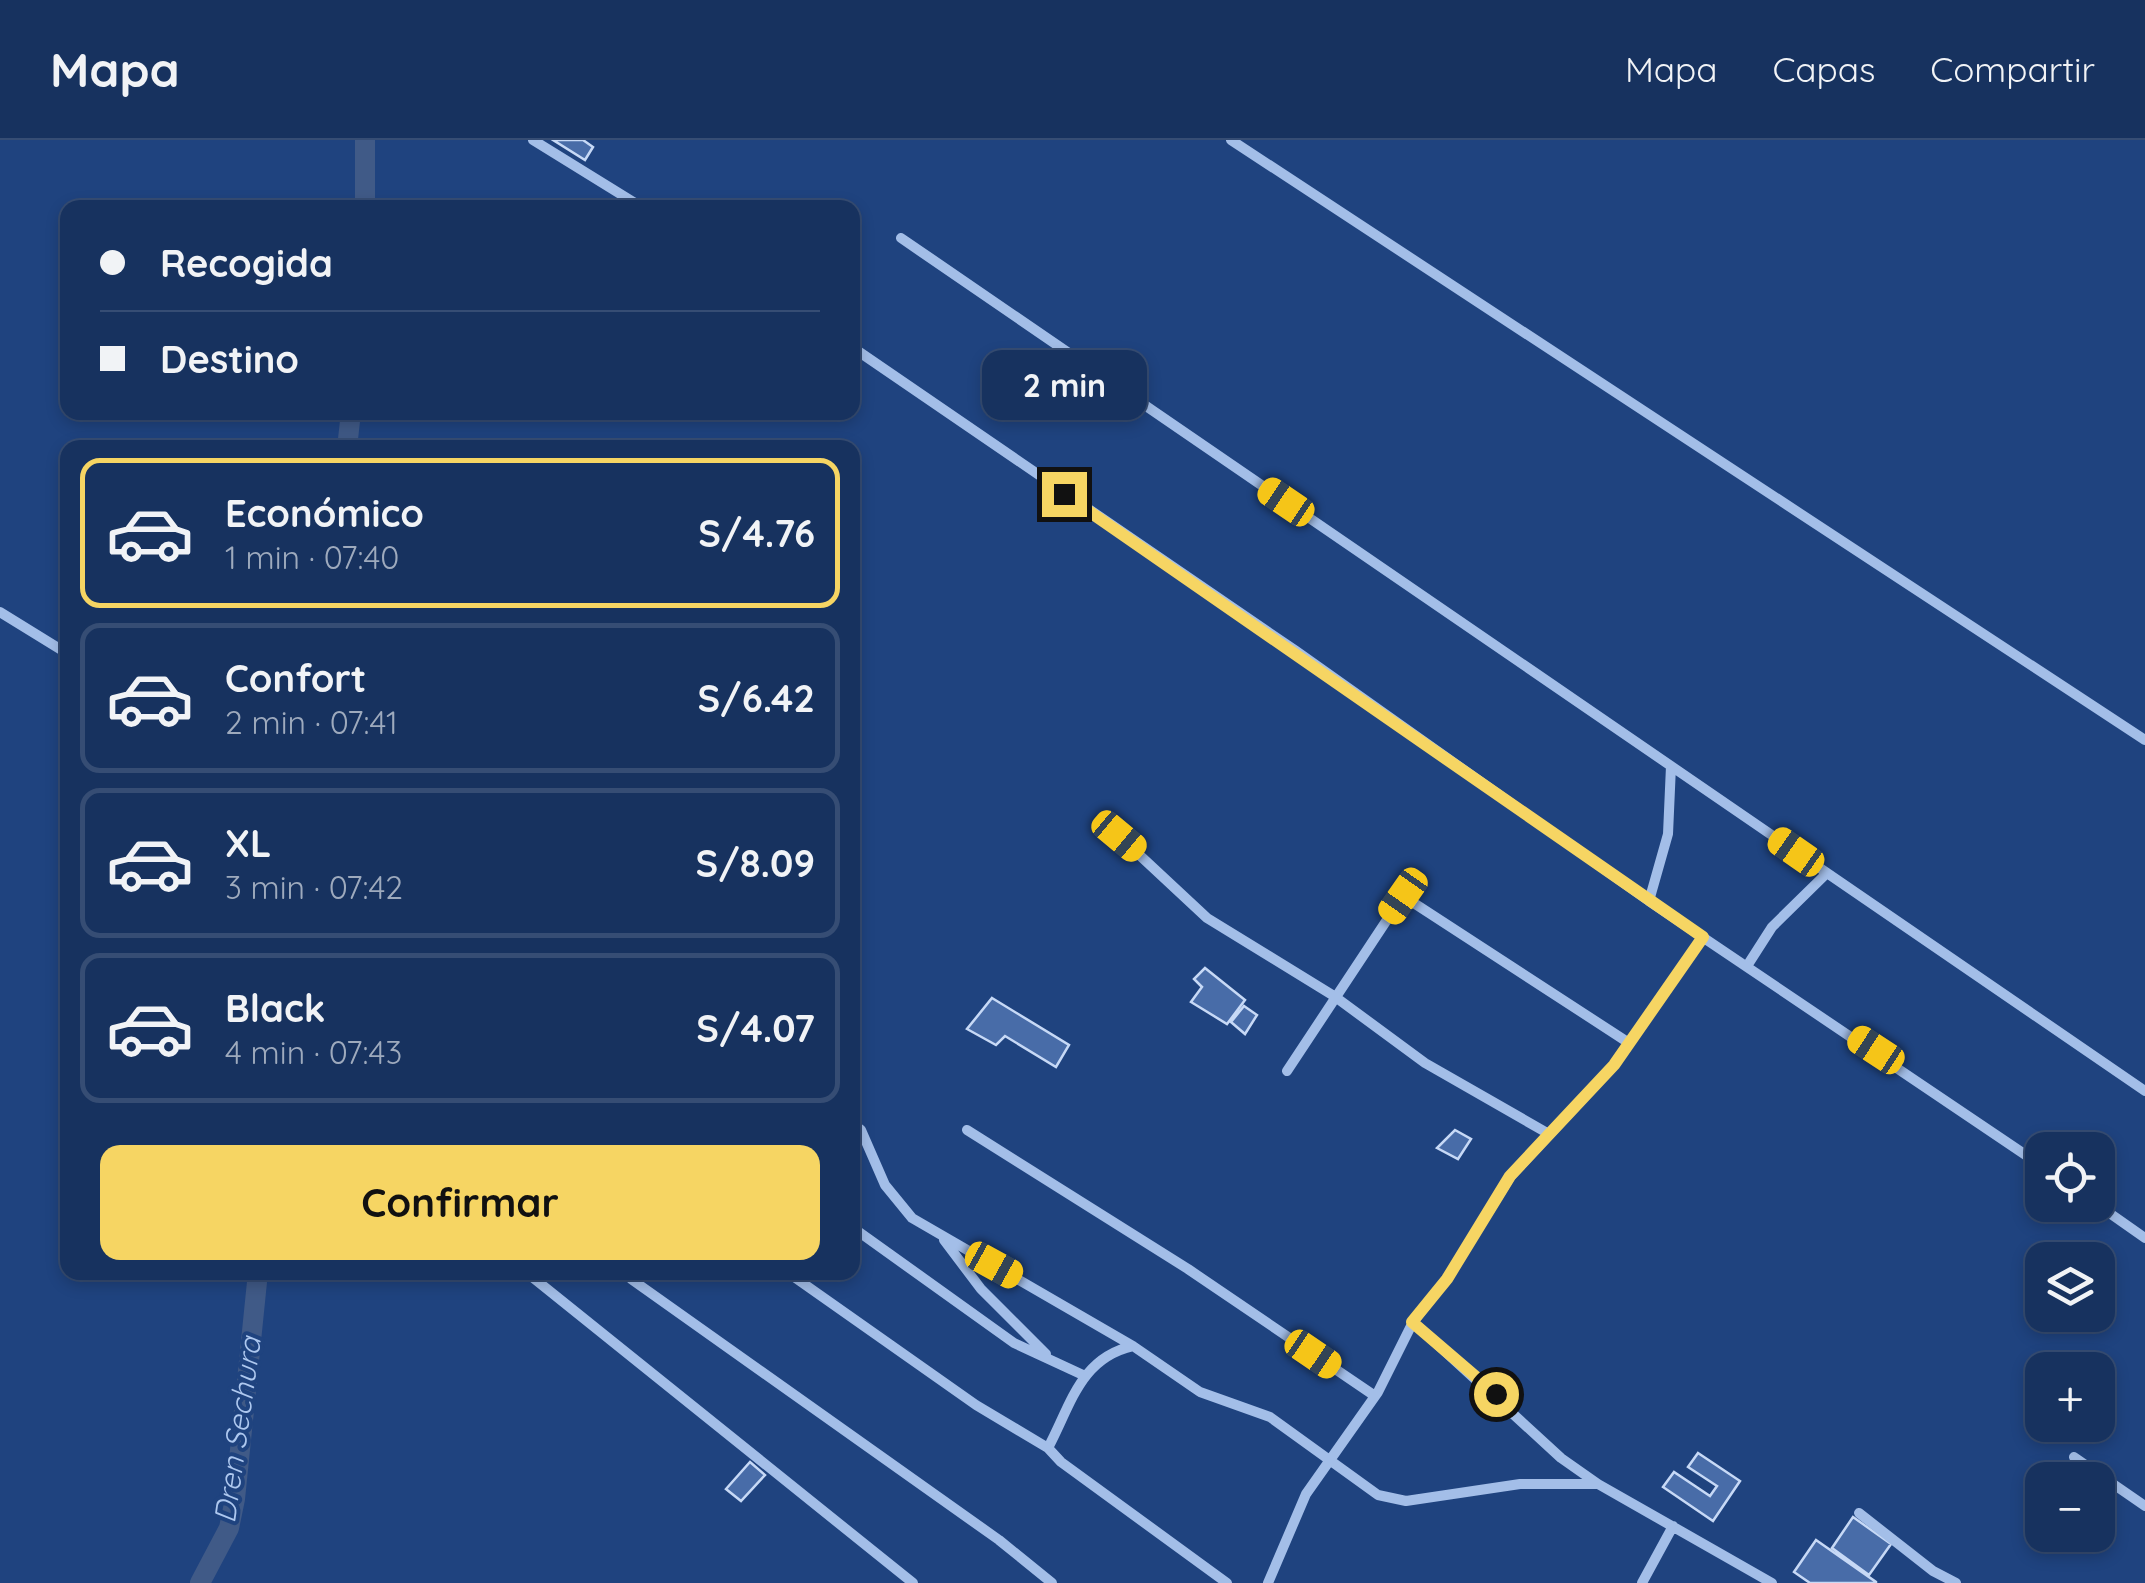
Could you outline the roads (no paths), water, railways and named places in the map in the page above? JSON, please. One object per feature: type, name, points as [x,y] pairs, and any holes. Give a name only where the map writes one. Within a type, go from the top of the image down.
[{"type":"street","points":[[533,140],[630,200]]},
{"type":"street","points":[[1230,140],[2145,740]]},
{"type":"street","points":[[901,238],[2145,1091]]},
{"type":"street","points":[[860,352],[1312,662],[1649,901],[2025,1154]]},
{"type":"street","points":[[0,612],[60,649]]},
{"type":"street","points":[[1649,901],[1664,858],[1671,766]]},
{"type":"street","points":[[1119,836],[1207,918],[1334,996],[1425,1063],[1549,1134]]},
{"type":"street","points":[[1747,966],[1772,927],[1827,873]]},
{"type":"street","points":[[1287,1071],[1414,879]]},
{"type":"street","points":[[1403,896],[1629,1042]]},
{"type":"street","points":[[1268,1583],[1306,1494],[1375,1396],[1412,1322],[1447,1279],[1510,1176],[1629,1042],[1703,937]]},
{"type":"street","points":[[860,1130],[885,1186],[912,1218],[1133,1346],[1200,1392],[1270,1417],[1378,1495],[1406,1501],[1520,1484],[1598,1484]]},
{"type":"street","points":[[968,1130],[1188,1270],[1375,1396]]},
{"type":"street","points":[[2115,1216],[2145,1238]]},
{"type":"street","points":[[860,1232],[1014,1343],[1083,1375]]},
{"type":"street","points":[[940,1235],[982,1290],[1054,1361]]},
{"type":"street","points":[[536,1280],[912,1583]]},
{"type":"street","points":[[632,1280],[999,1540],[1052,1583]]},
{"type":"street","points":[[799,1280],[976,1404],[1048,1448],[1060,1462],[1228,1583]]},
{"type":"street","points":[[1412,1322],[1546,1445],[1598,1484],[1772,1583]]},
{"type":"street","points":[[1048,1448],[1083,1375],[1108,1354],[1133,1346]]},
{"type":"street","points":[[2074,1457],[2145,1506]]},
{"type":"street","points":[[1859,1514],[1933,1571],[1956,1583]]},
{"type":"street","points":[[1642,1583],[1673,1526]]},
{"type":"waterway","name":"Dren Sechura","points":[[365,140],[365,200]]},
{"type":"waterway","name":"Dren Sechura","points":[[348,440],[350,420]]},
{"type":"waterway","name":"Dren Sechura","points":[[200,1583],[229,1528],[235,1499],[257,1280]]}]
